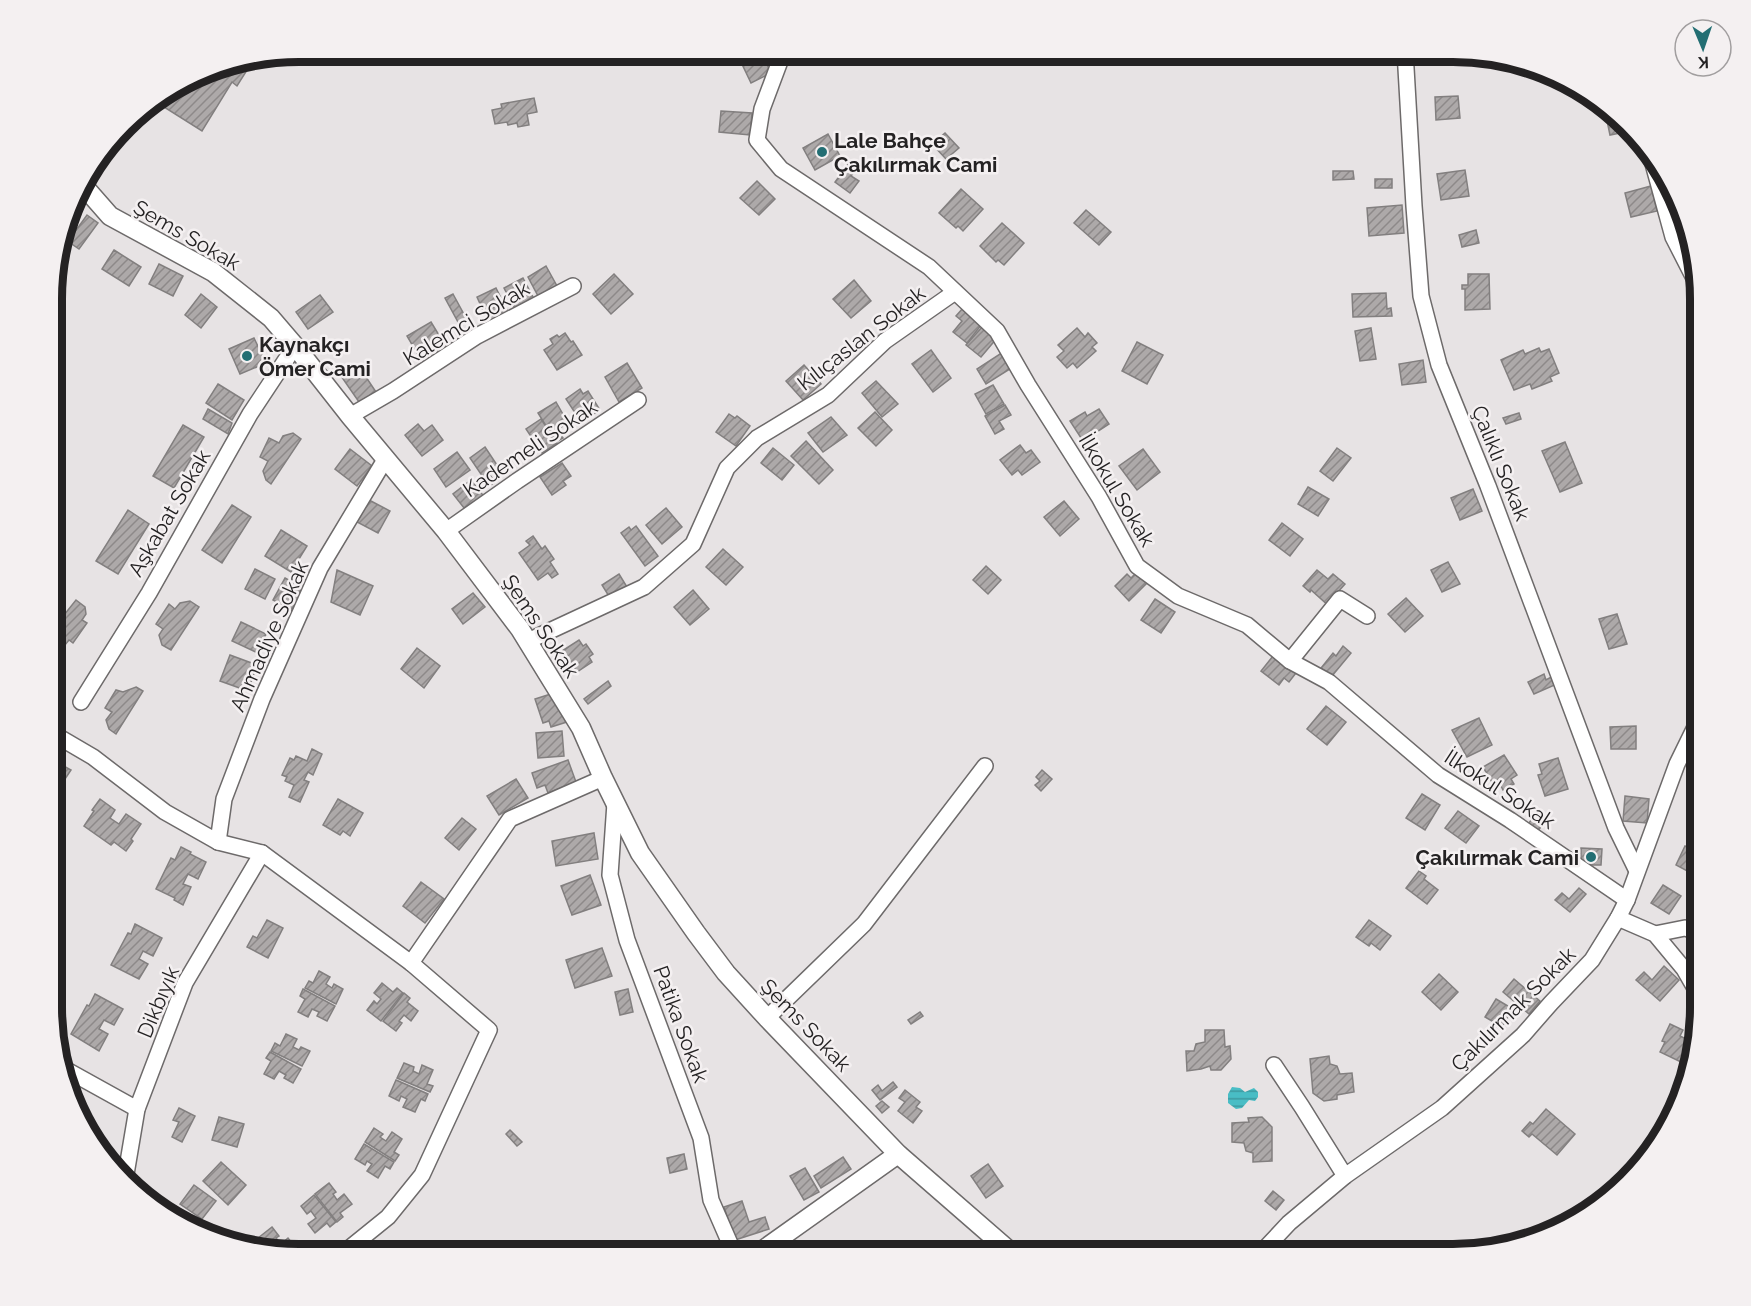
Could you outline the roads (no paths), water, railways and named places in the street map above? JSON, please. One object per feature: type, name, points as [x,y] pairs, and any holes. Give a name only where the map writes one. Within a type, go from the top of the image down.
[{"type":"street","name":"İlkokul Sokak","points":[[780,62],[762,109],[757,140],[781,169],[929,267],[996,331],[1099,497],[1137,566],[1178,596],[1247,625],[1290,661],[1329,682],[1438,775],[1510,820],[1627,900]]},
{"type":"street","name":"Çalıklı Sokak","points":[[1406,62],[1421,296],[1439,365],[1509,542],[1616,828],[1637,871]]},
{"type":"street","name":"Şems Sokak","points":[[87,190],[110,216],[213,272],[271,318],[446,531],[528,641],[581,728],[640,853],[726,973],[898,1154],[1001,1244]]},
{"type":"street","points":[[1673,213],[1673,237],[1687,263]]},
{"type":"street","name":"Kalemci Sokak","points":[[351,416],[477,336],[573,286]]},
{"type":"street","name":"Kılıçaslan Sokak","points":[[528,641],[644,587],[693,544],[727,468],[757,438],[828,395],[885,341],[955,292]]},
{"type":"street","name":"Aşkabat Sokak","points":[[81,702],[149,592],[250,414],[295,346]]},
{"type":"street","name":"Kademeli Sokak","points":[[446,531],[638,400]]},
{"type":"street","name":"Ahmadiye Sokak","points":[[218,842],[224,800],[262,699],[320,567],[386,458]]},
{"type":"street","points":[[1290,661],[1340,598],[1367,616]]},
{"type":"street","name":"Çakılırmak Sokak","points":[[1269,1244],[1289,1222],[1345,1176],[1442,1108],[1522,1035],[1592,960],[1627,900],[1677,765],[1690,738]]},
{"type":"street","points":[[62,739],[93,757],[165,812],[218,842],[262,853],[411,963],[489,1030],[422,1174],[388,1217],[354,1244]]},
{"type":"street","points":[[767,1017],[864,924],[985,766]]},
{"type":"street","points":[[411,963],[510,819],[603,778]]},
{"type":"street","name":"Patika Sokak","points":[[615,803],[610,875],[627,940],[700,1138],[711,1200],[730,1244]]},
{"type":"street","name":"Dikbıyık","points":[[126,1170],[138,1109],[185,983],[262,853]]},
{"type":"street","points":[[1618,918],[1655,933],[1690,979]]},
{"type":"street","points":[[1655,933],[1685,928],[1690,930]]},
{"type":"street","points":[[1274,1065],[1345,1176]]},
{"type":"street","points":[[71,1072],[138,1109]]},
{"type":"street","points":[[771,1244],[898,1154]]},
{"type":"water","points":[[1232,1087],[1240,1088],[1245,1092],[1254,1088],[1258,1092],[1258,1097],[1255,1101],[1249,1100],[1242,1108],[1236,1109],[1228,1103],[1228,1094]]},
{"type":"place","name":"Lale Bahçe Çakılırmak Cami","points":[[822,152]]},
{"type":"place","name":"Kaynakçı Ömer Cami","points":[[247,356]]},
{"type":"place","name":"Çakılırmak Cami","points":[[1591,857]]}]
